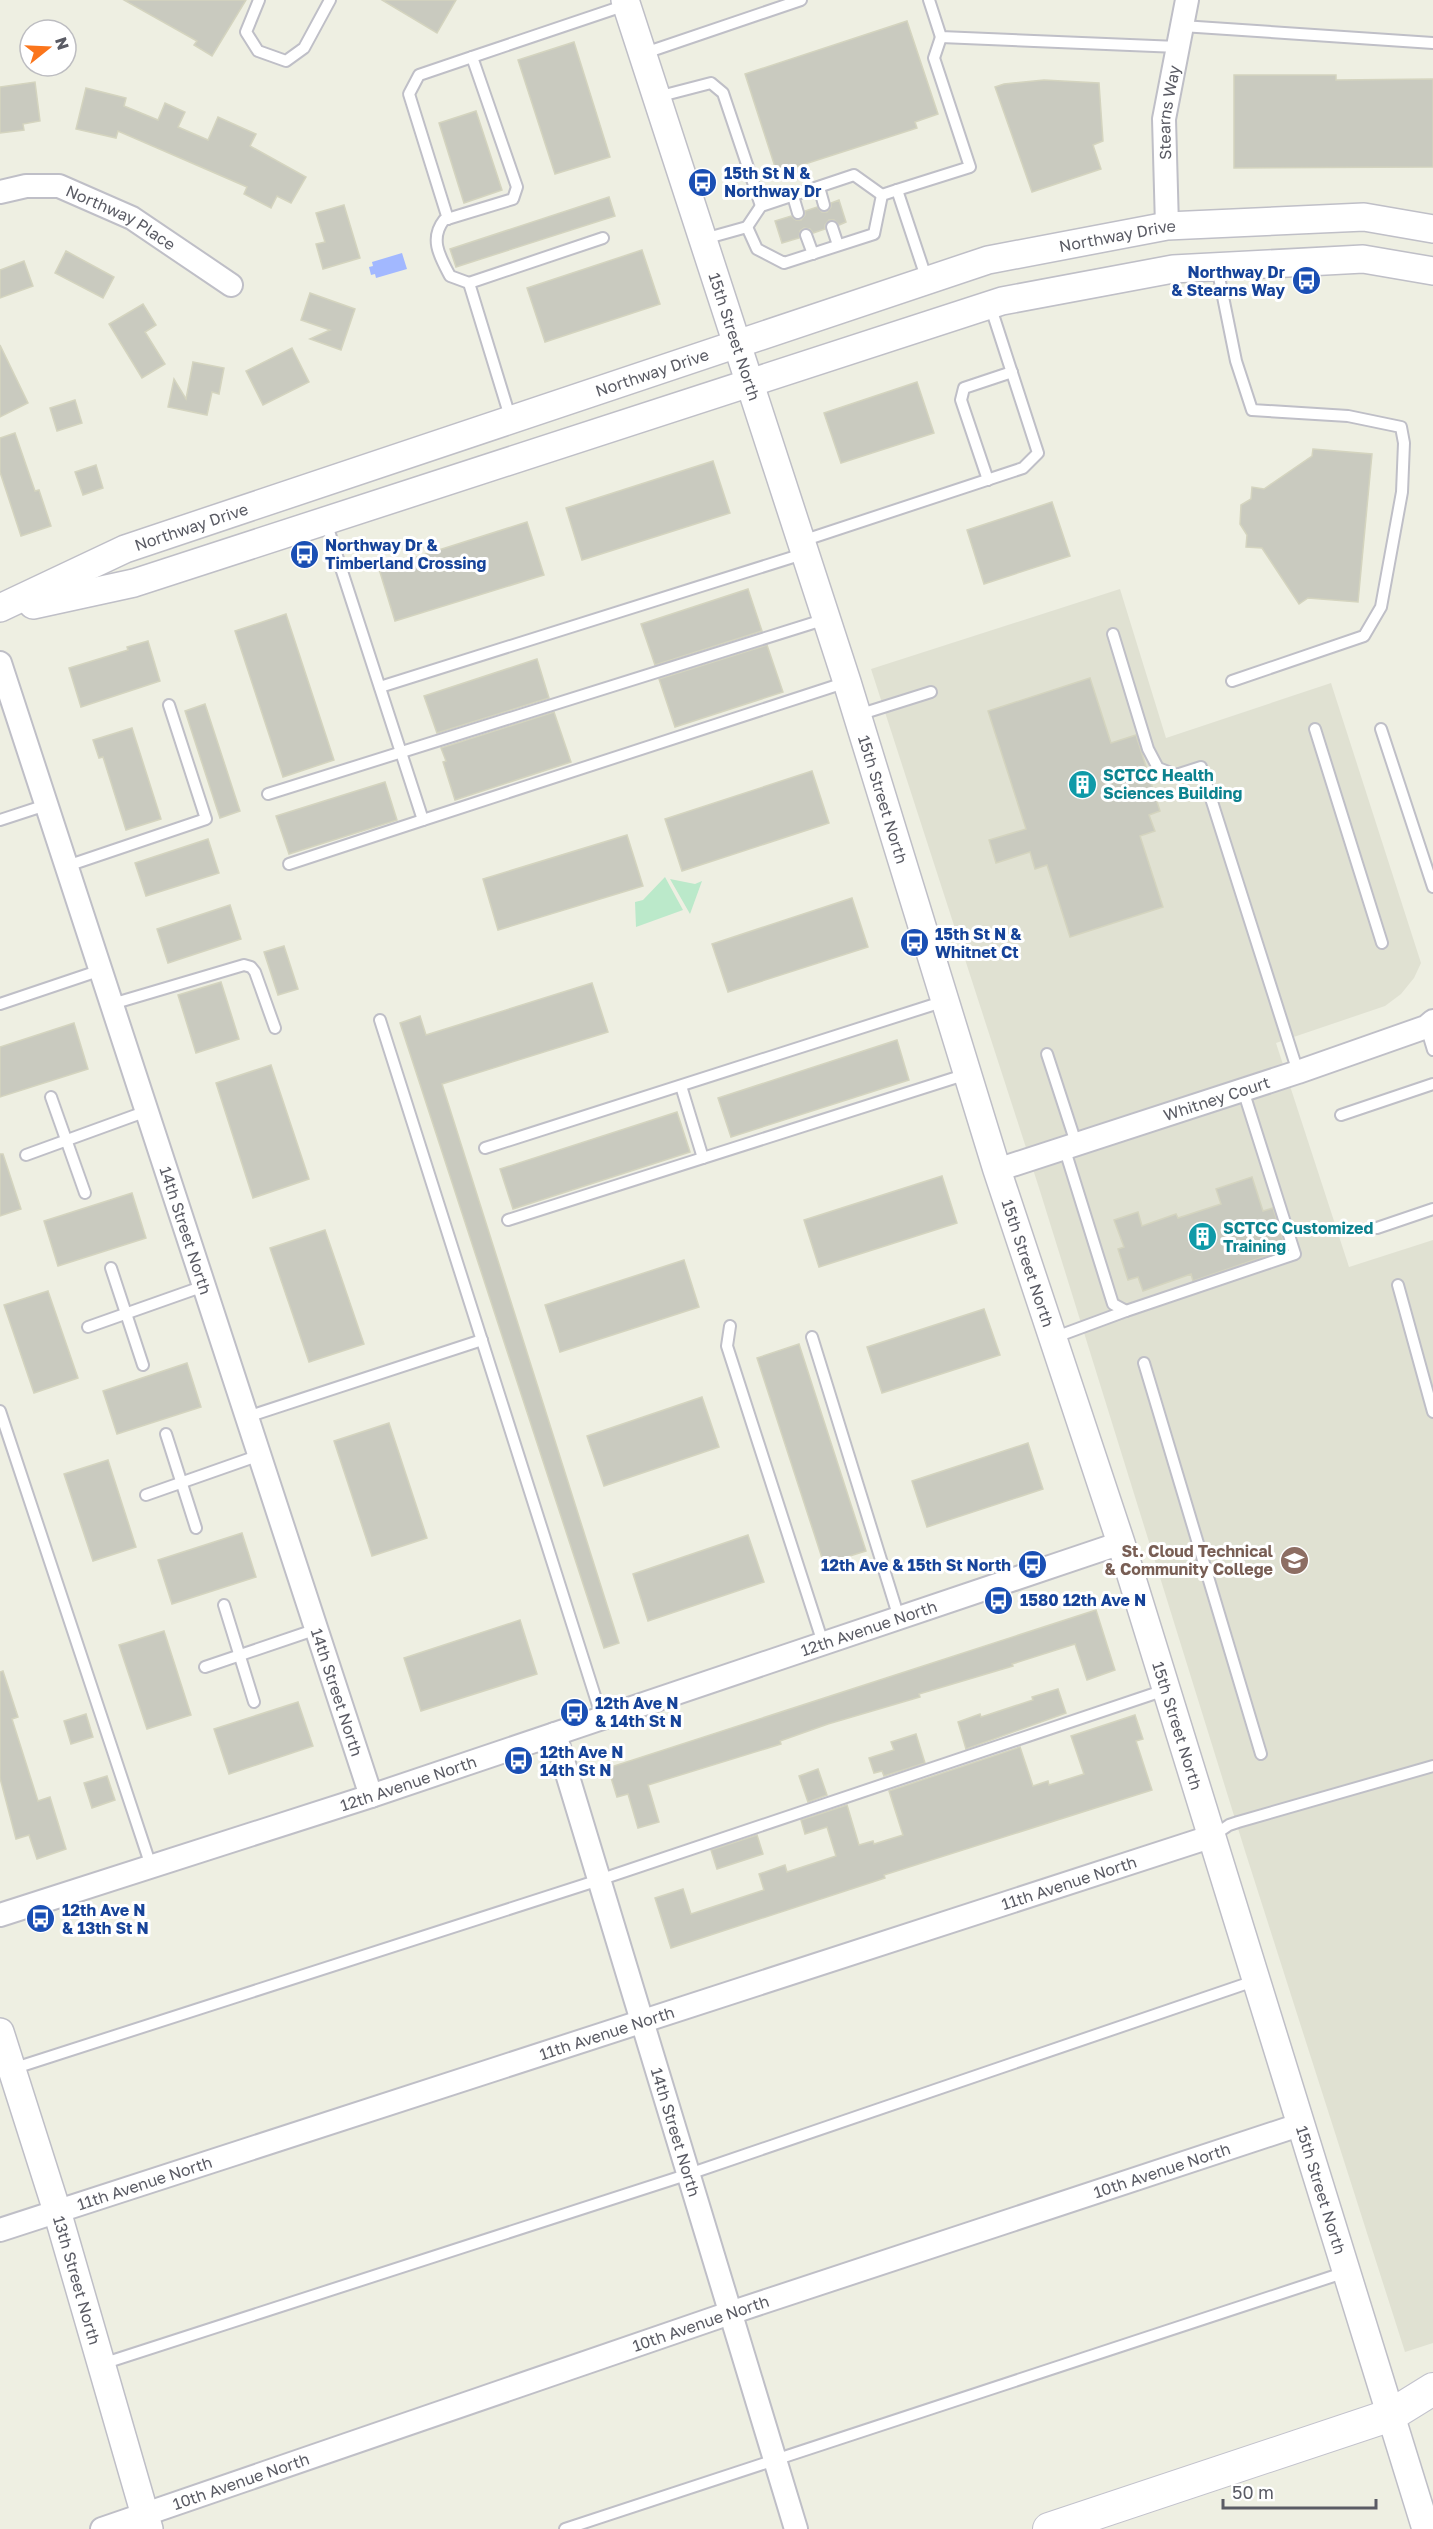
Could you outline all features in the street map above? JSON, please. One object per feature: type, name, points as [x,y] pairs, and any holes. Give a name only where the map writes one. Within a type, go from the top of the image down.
[{"type":"main road","points":[[1049,2529],[1390,2415],[1433,2389]]},
{"type":"main road","points":[[1390,2415],[1433,2412]]},
{"type":"street","name":"Stearns Way","points":[[1167,226],[1164,119],[1187,0]]},
{"type":"street","name":"15th Street North","points":[[626,3],[827,618],[997,1170],[1121,1543],[1426,2529]]},
{"type":"street","name":"Northway Place","points":[[0,192],[26,186],[58,186],[132,218],[231,285]]},
{"type":"street","name":"Northway Drive","points":[[0,610],[125,549],[988,260],[1167,226],[1364,217],[1433,229]]},
{"type":"street","name":"Northway Drive","points":[[0,610],[134,583],[990,305],[1173,269],[1363,259],[1433,272]]},
{"type":"street","name":"14th Street North","points":[[0,663],[372,1796]]},
{"type":"street","name":"Whitney Court","points":[[997,1170],[1298,1072],[1429,1024]]},
{"type":"street","name":"12th Avenue North","points":[[0,1915],[372,1796],[1121,1543]]},
{"type":"street","name":"14th Street North","points":[[555,1734],[796,2529]]},
{"type":"street","name":"11th Avenue North","points":[[0,2229],[644,2023],[1213,1836]]},
{"type":"street","name":"13th Street North","points":[[0,2032],[6,2071],[57,2211],[147,2522]]},
{"type":"street","name":"10th Avenue North","points":[[102,2529],[147,2522],[730,2313],[1302,2124]]},
{"type":"lane","points":[[258,0],[246,32],[258,51],[286,61],[304,48],[330,0]]},
{"type":"lane","points":[[642,54],[801,0]]},
{"type":"lane","points":[[882,195],[970,167],[934,58],[941,37],[929,0]]},
{"type":"lane","points":[[448,219],[409,94],[419,75],[626,3]]},
{"type":"lane","points":[[941,37],[1180,37],[1433,43]]},
{"type":"lane","points":[[472,57],[517,187],[513,199],[444,220],[437,229],[436,250],[450,276],[469,283],[603,238]]},
{"type":"lane","points":[[657,97],[711,83],[723,93],[761,206]]},
{"type":"lane","points":[[704,239],[747,227],[761,206],[854,175],[882,195]]},
{"type":"lane","points":[[819,187],[825,205]]},
{"type":"lane","points":[[897,190],[927,280]]},
{"type":"lane","points":[[747,227],[757,249],[784,263],[874,234],[882,195]]},
{"type":"lane","points":[[793,196],[798,213]]},
{"type":"lane","points":[[832,227],[838,245]]},
{"type":"lane","points":[[806,236],[813,254]]},
{"type":"lane","points":[[1216,267],[1236,361],[1252,410],[1348,416],[1401,427],[1404,443],[1402,492],[1381,607],[1364,636],[1232,681]]},
{"type":"lane","points":[[469,283],[512,421]]},
{"type":"lane","points":[[380,687],[804,547],[1023,468],[1038,453],[990,305]]},
{"type":"lane","points":[[988,480],[961,400],[964,388],[1012,372]]},
{"type":"lane","points":[[326,520],[423,820]]},
{"type":"lane","points":[[268,794],[827,618]]},
{"type":"lane","points":[[1113,634],[1148,749],[1158,768],[1176,775],[1201,767],[1298,1072]]},
{"type":"lane","points":[[289,864],[847,682]]},
{"type":"lane","points":[[857,715],[931,692]]},
{"type":"lane","points":[[66,866],[206,819],[169,705]]},
{"type":"lane","points":[[1316,729],[1382,943]]},
{"type":"lane","points":[[1381,729],[1433,888]]},
{"type":"lane","points":[[1,815],[46,805]]},
{"type":"lane","points":[[112,1004],[244,965],[255,972],[275,1028]]},
{"type":"lane","points":[[0,1004],[101,970]]},
{"type":"lane","points":[[485,1148],[945,1001]]},
{"type":"lane","points":[[380,1020],[602,1718]]},
{"type":"lane","points":[[1429,1024],[1433,1050]]},
{"type":"lane","points":[[1047,1054],[1113,1304],[1126,1311]]},
{"type":"lane","points":[[508,1220],[968,1074]]},
{"type":"lane","points":[[1341,1115],[1433,1084]]},
{"type":"lane","points":[[681,1086],[703,1158]]},
{"type":"lane","points":[[1053,1338],[1295,1254],[1243,1090]]},
{"type":"lane","points":[[51,1097],[85,1193]]},
{"type":"lane","points":[[26,1155],[147,1111]]},
{"type":"lane","points":[[1377,1228],[1433,1209]]},
{"type":"lane","points":[[111,1268],[143,1365]]},
{"type":"lane","points":[[1398,1285],[1433,1412]]},
{"type":"lane","points":[[88,1327],[204,1286]]},
{"type":"lane","points":[[730,1326],[727,1346],[824,1643]]},
{"type":"lane","points":[[812,1337],[899,1618]]},
{"type":"lane","points":[[247,1417],[482,1340]]},
{"type":"lane","points":[[1144,1364],[1261,1754]]},
{"type":"lane","points":[[0,1411],[151,1866]]},
{"type":"lane","points":[[166,1434],[196,1528]]},
{"type":"lane","points":[[146,1495],[260,1455]]},
{"type":"lane","points":[[224,1605],[254,1702]]},
{"type":"lane","points":[[205,1667],[317,1629]]},
{"type":"lane","points":[[6,2071],[599,1880],[1167,1690]]},
{"type":"lane","points":[[1213,1836],[1238,1822],[1433,1766]]},
{"type":"lane","points":[[101,2365],[688,2174],[1257,1980]]},
{"type":"lane","points":[[565,2529],[1347,2271]]},
{"type":"shaded area","name":"St. Cloud Technical & Community College","points":[[1120,589],[1166,738],[1331,683],[1421,963],[1414,978],[1401,994],[1385,1006],[1276,1043],[1349,1267],[1433,1240],[1433,2343],[1405,2352],[1245,1851],[1040,1191],[871,669]]},
{"type":"green space","points":[[665,877],[683,910],[636,927],[635,902],[643,900]]},
{"type":"green space","points":[[670,879],[695,884],[702,881],[690,914]]},
{"type":"water","points":[[402,253],[407,269],[376,278],[375,274],[371,275],[369,267],[373,266],[372,262]]},
{"type":"building","points":[[124,0],[246,0],[212,56],[194,45],[197,41]]},
{"type":"building","points":[[382,0],[456,0],[437,33]]},
{"type":"building","points":[[907,21],[938,114],[915,122],[917,128],[777,173],[745,74]]},
{"type":"building","points":[[574,42],[610,157],[555,174],[518,60]]},
{"type":"building","points":[[1234,75],[1336,75],[1336,80],[1433,79],[1433,167],[1234,168]]},
{"type":"building","points":[[1044,80],[1099,83],[1103,141],[1093,145],[1101,169],[1032,192],[995,87]]},
{"type":"building","points":[[35,82],[40,121],[23,124],[24,130],[0,133],[0,87]]},
{"type":"building","points":[[86,88],[126,98],[124,106],[158,120],[165,103],[185,112],[178,127],[208,140],[218,117],[256,134],[250,146],[306,177],[291,203],[277,196],[271,208],[244,194],[247,187],[118,131],[116,138],[76,129]]},
{"type":"building","points":[[476,111],[502,190],[464,203],[439,123]]},
{"type":"building","points":[[609,197],[615,216],[456,267],[450,249]]},
{"type":"building","points":[[839,200],[846,222],[839,225],[834,220],[829,220],[825,229],[813,233],[810,229],[804,228],[800,231],[799,238],[782,243],[775,221],[791,216],[796,220],[801,220],[805,211],[817,207],[822,212],[827,212],[831,203]]},
{"type":"building","points":[[344,205],[360,258],[323,269],[316,244],[325,242],[316,213]]},
{"type":"building","points":[[642,250],[660,304],[545,342],[527,288]]},
{"type":"building","points":[[66,251],[114,277],[103,298],[55,273]]},
{"type":"building","points":[[24,261],[33,286],[0,298],[0,270]]},
{"type":"building","points":[[310,293],[355,309],[341,350],[310,339],[330,330],[301,320]]},
{"type":"building","points":[[143,304],[156,325],[145,332],[165,364],[142,378],[109,324]]},
{"type":"building","points":[[0,345],[28,403],[0,417]]},
{"type":"building","points":[[292,348],[309,382],[263,405],[246,371]]},
{"type":"building","points":[[193,362],[224,368],[219,394],[212,392],[207,415],[168,407],[174,379],[186,399]]},
{"type":"building","points":[[917,382],[934,433],[841,463],[824,413]]},
{"type":"building","points":[[75,400],[82,423],[57,431],[50,408]]},
{"type":"building","points":[[15,433],[35,491],[39,490],[51,526],[21,536],[0,472],[0,438]]},
{"type":"building","points":[[1313,449],[1372,454],[1358,602],[1308,598],[1299,604],[1262,548],[1246,547],[1247,535],[1240,524],[1241,505],[1251,499],[1252,487],[1264,489],[1312,456]]},
{"type":"building","points":[[713,461],[730,513],[582,560],[566,508]]},
{"type":"building","points":[[96,465],[103,488],[83,495],[75,472]]},
{"type":"building","points":[[1052,502],[1070,556],[984,584],[967,530]]},
{"type":"building","points":[[527,522],[544,575],[395,621],[379,569]]},
{"type":"building","points":[[748,589],[762,631],[655,665],[641,624]]},
{"type":"building","points":[[286,614],[334,760],[283,777],[235,631]]},
{"type":"building","points":[[148,641],[160,681],[81,707],[69,668],[128,650],[127,647]]},
{"type":"building","points":[[767,645],[783,692],[675,727],[659,679]]},
{"type":"building","points":[[537,659],[549,698],[437,733],[424,696]]},
{"type":"building","name":"SCTCC Health Sciences Building","points":[[1090,678],[1111,743],[1136,735],[1160,811],[1149,815],[1155,831],[1140,836],[1163,907],[1070,937],[1047,865],[1035,869],[1030,852],[996,863],[989,840],[1026,829],[988,711]]},
{"type":"building","points":[[205,704],[240,811],[220,818],[185,711]]},
{"type":"building","points":[[554,712],[571,762],[455,800],[441,748]]},
{"type":"building","points":[[132,728],[161,819],[126,830],[103,757],[99,758],[93,740]]},
{"type":"building","points":[[812,771],[829,823],[682,871],[665,819]]},
{"type":"building","points":[[385,782],[397,820],[289,854],[276,816]]},
{"type":"building","points":[[627,835],[643,886],[498,930],[483,879]]},
{"type":"building","points":[[208,839],[219,873],[146,896],[135,863]]},
{"type":"building","points":[[852,898],[868,947],[728,992],[712,944]]},
{"type":"building","points":[[230,905],[241,939],[168,963],[157,929]]},
{"type":"building","points":[[284,946],[298,989],[278,995],[264,952]]},
{"type":"building","points":[[221,982],[239,1039],[196,1053],[178,995]]},
{"type":"building","points":[[592,983],[608,1032],[442,1084],[619,1643],[604,1648],[400,1023],[420,1016],[426,1035]]},
{"type":"building","points":[[74,1023],[88,1069],[0,1097],[0,1047]]},
{"type":"building","points":[[897,1040],[909,1080],[731,1137],[718,1098]]},
{"type":"building","points":[[271,1065],[309,1179],[253,1198],[216,1083]]},
{"type":"building","points":[[677,1112],[690,1152],[513,1209],[500,1169]]},
{"type":"building","points":[[0,1154],[3,1154],[21,1209],[0,1216]]},
{"type":"building","points":[[942,1176],[957,1223],[819,1267],[804,1220]]},
{"type":"building","name":"SCTCC Customized Training","points":[[1252,1177],[1263,1211],[1273,1208],[1286,1249],[1193,1281],[1191,1274],[1143,1291],[1138,1277],[1128,1280],[1118,1249],[1124,1247],[1114,1220],[1138,1212],[1142,1226],[1176,1214],[1178,1218],[1221,1204],[1216,1189]]},
{"type":"building","points":[[132,1193],[146,1238],[58,1266],[44,1221]]},
{"type":"building","points":[[325,1230],[364,1344],[309,1362],[270,1248]]},
{"type":"building","points":[[684,1260],[699,1307],[560,1352],[545,1305]]},
{"type":"building","points":[[48,1291],[78,1378],[34,1393],[4,1305]]},
{"type":"building","points":[[984,1309],[1000,1355],[882,1393],[867,1347]]},
{"type":"building","points":[[799,1344],[866,1551],[824,1564],[757,1358]]},
{"type":"building","points":[[187,1363],[201,1407],[117,1434],[103,1391]]},
{"type":"building","points":[[702,1397],[719,1447],[604,1486],[587,1436]]},
{"type":"building","points":[[389,1423],[427,1538],[372,1556],[334,1441]]},
{"type":"building","points":[[1028,1443],[1043,1489],[927,1527],[912,1481]]},
{"type":"building","points":[[108,1460],[136,1547],[93,1561],[64,1474]]},
{"type":"building","points":[[242,1533],[256,1577],[172,1604],[158,1560]]},
{"type":"building","points":[[748,1535],[764,1582],[648,1621],[633,1574]]},
{"type":"building","points":[[1096,1610],[1115,1670],[1087,1680],[1075,1644],[1012,1664],[1013,1666],[919,1694],[920,1697],[828,1724],[780,1741],[781,1744],[648,1785],[659,1822],[638,1828],[628,1794],[617,1797],[608,1768]]},
{"type":"building","points":[[520,1620],[537,1674],[421,1711],[404,1658]]},
{"type":"building","points":[[164,1631],[191,1715],[147,1729],[119,1645]]},
{"type":"building","points":[[3,1671],[18,1717],[12,1719],[38,1801],[50,1797],[66,1849],[37,1859],[29,1835],[16,1839],[0,1778],[0,1672]]},
{"type":"building","points":[[1058,1689],[1066,1713],[966,1749],[958,1722],[1033,1700],[1032,1697]]},
{"type":"building","points":[[298,1702],[313,1746],[229,1774],[214,1729]]},
{"type":"building","points":[[86,1714],[93,1737],[71,1744],[64,1721]]},
{"type":"building","points":[[1135,1715],[1143,1739],[1136,1741],[1152,1790],[884,1875],[885,1878],[671,1948],[655,1898],[683,1889],[691,1914],[764,1890],[759,1874],[785,1865],[787,1872],[836,1856],[827,1827],[805,1834],[801,1820],[847,1805],[859,1845],[873,1841],[874,1844],[903,1835],[889,1791],[1020,1747],[1033,1786],[1048,1781],[1049,1785],[1084,1774],[1071,1736]]},
{"type":"building","points":[[916,1734],[925,1763],[884,1776],[882,1771],[874,1773],[869,1758],[894,1750],[891,1742]]},
{"type":"building","points":[[818,1769],[827,1795],[808,1802],[799,1776]]},
{"type":"building","points":[[107,1776],[115,1800],[92,1808],[84,1783]]},
{"type":"building","points":[[757,1835],[763,1854],[717,1869],[711,1850]]},
{"type":"place","name":"15th St N & Northway Dr","points":[[703,182]]},
{"type":"place","name":"Northway Dr & Stearns Way","points":[[1306,281]]},
{"type":"place","name":"Northway Dr & Timberland Crossing","points":[[304,554]]},
{"type":"place","name":"SCTCC Health Sciences Building","points":[[1082,784]]},
{"type":"place","name":"15th St N & Whitnet Ct","points":[[914,943]]},
{"type":"place","name":"SCTCC Customized Training","points":[[1202,1237]]},
{"type":"place","name":"St. Cloud Technical & Community College","points":[[1294,1560]]},
{"type":"place","name":"12th Ave & 15th St North","points":[[1032,1565]]},
{"type":"place","name":"1580 12th Ave N","points":[[999,1600]]},
{"type":"place","name":"12th Ave N & 14th St N","points":[[574,1712]]},
{"type":"place","name":"12th Ave N 14th St N","points":[[519,1761]]},
{"type":"place","name":"12th Ave N & 13th St N","points":[[41,1919]]}]
